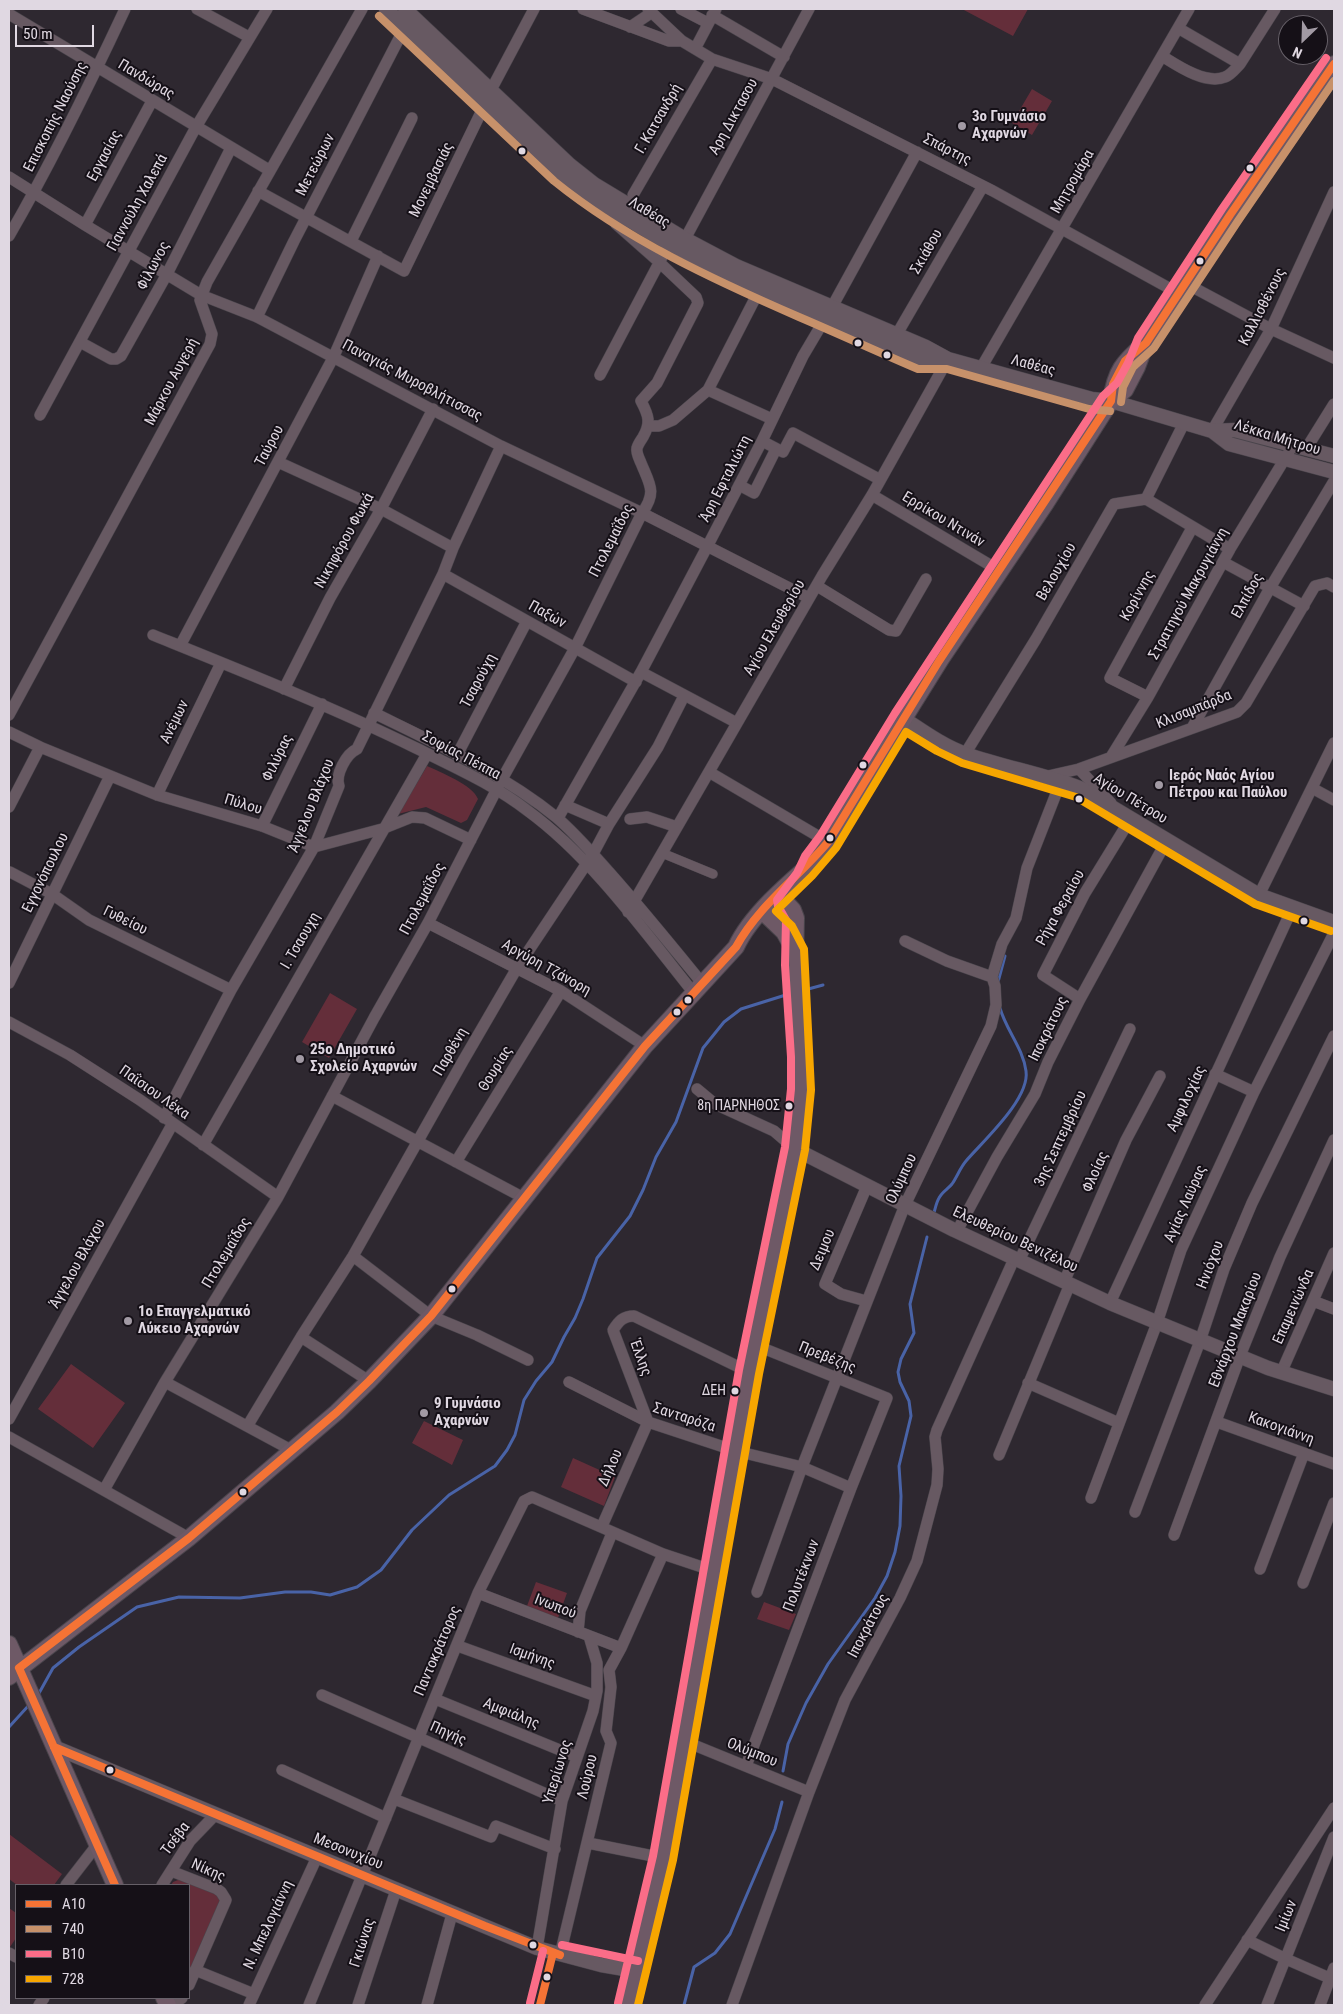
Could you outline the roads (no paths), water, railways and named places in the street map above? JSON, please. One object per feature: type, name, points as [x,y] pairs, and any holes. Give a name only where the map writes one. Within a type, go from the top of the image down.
[{"type":"main road","points":[[14,1672],[189,1538],[239,1494],[293,1451],[369,1381],[431,1316],[645,1046],[736,947],[750,939],[766,915],[814,861],[828,842],[903,718],[1111,401],[1125,390],[1137,367],[1146,343],[1334,64]]},
{"type":"main road","points":[[628,2005],[663,1858],[749,1372],[795,1149],[802,1090],[794,950],[796,918],[793,910],[782,898]]},
{"type":"main road","points":[[766,915],[784,932],[794,950]]},
{"type":"main road","points":[[9,1644],[14,1672],[32,1698],[115,1884]]},
{"type":"street","name":"Επισκοπής Ναούσης","points":[[9,236],[98,68],[125,9]]},
{"type":"street","points":[[197,9],[249,37]]},
{"type":"street","name":"Γιαννούλη Χαλεπά","points":[[40,414],[196,127],[267,9]]},
{"type":"street","points":[[201,295],[269,170],[362,9]]},
{"type":"street","name":"Λαθέας","points":[[386,9],[570,165],[622,202],[763,285]]},
{"type":"street","name":"Μονεμβασιάς","points":[[378,256],[404,270],[534,9]]},
{"type":"street","points":[[583,9],[669,41],[682,41]]},
{"type":"street","points":[[681,9],[712,16],[784,57]]},
{"type":"street","name":"Αρη Δικτασου","points":[[685,238],[809,9]]},
{"type":"street","name":"Μητρομάρα","points":[[980,368],[1063,229],[1189,9]]},
{"type":"street","points":[[1162,56],[1189,72],[1217,80],[1227,77],[1240,64],[1275,9]]},
{"type":"street","name":"Λαθέας","points":[[410,11],[489,96]]},
{"type":"street","points":[[630,27],[649,11],[682,41]]},
{"type":"street","name":"Πανδώρας","points":[[12,15],[269,170]]},
{"type":"street","points":[[695,49],[712,16]]},
{"type":"street","name":"Μετεώρων","points":[[257,317],[306,217],[405,27]]},
{"type":"street","points":[[1178,28],[1240,64]]},
{"type":"street","name":"Σπάρτης","points":[[682,41],[712,59],[772,79],[983,186],[1063,229],[1182,288],[1334,358]]},
{"type":"street","name":"Γ. Κατσανδρή","points":[[622,202],[712,59]]},
{"type":"street","name":"Εργασίας","points":[[85,225],[152,101]]},
{"type":"street","points":[[351,241],[412,118]]},
{"type":"street","name":"Φίλωνος","points":[[80,342],[111,358],[116,359],[121,356],[167,274],[231,148]]},
{"type":"street","name":"Άρη Εφταλιώτη","points":[[558,818],[638,677],[707,547],[762,441],[803,356],[917,152]]},
{"type":"street","name":"Παναγιάς Μυροβλήτισσας","points":[[9,176],[85,225],[201,295],[257,317],[334,356],[501,446],[642,513],[810,598]]},
{"type":"street","name":"Σκιάθου","points":[[897,334],[983,186]]},
{"type":"street","points":[[258,191],[378,256]]},
{"type":"street","name":"Καλλισθένους","points":[[1212,431],[1271,328],[1334,192]]},
{"type":"street","points":[[622,202],[612,219],[696,297],[698,303],[657,383],[641,401],[647,412],[649,426],[659,426],[673,420],[708,390],[763,285]]},
{"type":"street","name":"Λαθέας","points":[[622,202],[669,244],[829,312],[897,334],[948,359],[1092,399],[1111,401]]},
{"type":"street","points":[[600,375],[669,244]]},
{"type":"street","name":"Ταύρου","points":[[180,646],[334,356],[378,256]]},
{"type":"street","name":"Μάρκου Αυγερή","points":[[9,715],[210,344],[212,334],[200,300],[201,295]]},
{"type":"street","name":"Λαθέας","points":[[829,312],[921,359],[948,359]]},
{"type":"street","name":"Αγίου Ελευθερίου","points":[[628,912],[817,586],[872,495],[948,359]]},
{"type":"street","points":[[708,390],[772,419]]},
{"type":"street","name":"Λέκκα Μήτρου","points":[[1111,401],[1212,431],[1234,430],[1334,456]]},
{"type":"street","points":[[1306,449],[1334,404]]},
{"type":"street","name":"Νικηφόρου Φωκά","points":[[284,689],[330,598],[381,509],[433,410]]},
{"type":"street","points":[[1184,423],[1146,499],[1230,549]]},
{"type":"street","name":"Πτολεμαΐδος","points":[[104,1490],[166,1382],[278,1197],[428,923],[499,786],[576,648],[642,513],[650,502],[652,492],[650,481],[638,455],[637,446],[649,426]]},
{"type":"street","name":"Λέκκα Μήτρου","points":[[1212,431],[1230,444],[1334,472]]},
{"type":"street","points":[[762,441],[782,452],[793,433],[880,479]]},
{"type":"street","name":"Στρατηγού Μακρυγιάννη","points":[[1111,758],[1148,697],[1230,549],[1286,459],[1292,445]]},
{"type":"street","name":"Άγγελου Βλάχου","points":[[9,1419],[169,1121],[232,990],[314,847],[339,786],[338,776],[349,755],[357,749],[443,574],[453,548],[501,446]]},
{"type":"street","points":[[739,484],[754,493],[776,449]]},
{"type":"street","points":[[278,462],[381,509],[453,548]]},
{"type":"street","name":"Ελπίδος","points":[[1192,728],[1270,588],[1334,481]]},
{"type":"street","name":"Ερρίκου Ντινάν","points":[[872,495],[1000,571]]},
{"type":"street","name":"Βελουχίου","points":[[965,754],[1036,639],[1114,504],[1146,499]]},
{"type":"street","name":"Κορίννης","points":[[1148,697],[1110,678],[1192,528]]},
{"type":"street","points":[[1224,562],[1304,606]]},
{"type":"street","name":"Παξών","points":[[443,574],[576,648],[684,696],[737,724]]},
{"type":"street","points":[[817,586],[889,630],[896,631],[926,579]]},
{"type":"street","name":"Κλισαμπάρδα","points":[[1032,773],[1045,776],[1079,769],[1237,712],[1246,703],[1315,586],[1327,583],[1334,587]]},
{"type":"street","name":"Τσαρούχη","points":[[457,754],[527,621]]},
{"type":"street","name":"Σοφίας Πέππα","points":[[153,635],[322,704],[427,754],[535,800],[558,818],[634,900],[698,987]]},
{"type":"street","name":"Ανέμων","points":[[157,795],[221,663]]},
{"type":"street","name":"Παρθένη","points":[[248,1425],[353,1256],[517,968],[593,854],[609,824],[658,747],[684,696]]},
{"type":"street","name":"Φιλύρας","points":[[262,826],[322,704]]},
{"type":"street","name":"Σοφίας Πέππα","points":[[374,713],[457,754],[551,829],[586,864],[698,987]]},
{"type":"street","name":"Αγίου Πέτρου","points":[[903,718],[948,746],[965,754],[1080,788],[1260,895],[1334,922]]},
{"type":"street","name":"Πύλου","points":[[9,732],[40,747],[157,795],[262,826],[314,847]]},
{"type":"street","points":[[1260,895],[1334,743]]},
{"type":"street","points":[[9,808],[40,747]]},
{"type":"street","name":"Ι. Τσαουχη","points":[[203,1145],[382,829],[427,754]]},
{"type":"street","points":[[1079,769],[1112,804],[1131,818]]},
{"type":"street","points":[[709,772],[828,842]]},
{"type":"street","name":"Εγγονόπουλου","points":[[9,983],[110,776]]},
{"type":"street","name":"Ολύμπου","points":[[757,1592],[836,1378],[905,1205],[992,1026],[996,1005],[995,986],[992,977],[1002,944],[1016,918],[1027,868],[1061,781]]},
{"type":"street","points":[[1312,788],[1334,800]]},
{"type":"street","points":[[565,805],[609,824]]},
{"type":"street","points":[[314,847],[382,829],[412,817],[419,817],[471,840]]},
{"type":"street","points":[[630,819],[647,817],[677,827]]},
{"type":"street","name":"Ρήγα Φεραίου","points":[[1080,998],[1043,975],[1085,893],[1131,818]]},
{"type":"street","name":"Ιποκράτους","points":[[957,1231],[997,1157],[1035,1094],[1048,1062],[1080,998],[1167,840]]},
{"type":"street","points":[[662,853],[713,874]]},
{"type":"street","name":"Γυθείου","points":[[10,872],[52,894],[89,920],[232,990]]},
{"type":"street","name":"Αμφιλοχίας","points":[[1110,1303],[1294,907]]},
{"type":"street","name":"Αργύρη Τζάνορη","points":[[428,923],[561,992],[645,1046]]},
{"type":"street","name":"Αγίας Λαύρας","points":[[1091,1498],[1157,1323],[1181,1250],[1254,1092],[1334,933]]},
{"type":"street","points":[[905,940],[947,962],[992,977]]},
{"type":"street","name":"Θουρίας","points":[[456,1162],[561,992]]},
{"type":"street","name":"Παΐσιου Λέκα","points":[[9,1022],[70,1055],[140,1100],[278,1197]]},
{"type":"street","name":"3ης Σεπτεμβρίου","points":[[1017,1260],[1130,1029]]},
{"type":"street","name":"Ηνιόχου","points":[[1135,1512],[1200,1340],[1224,1269],[1252,1203],[1334,1036]]},
{"type":"street","points":[[1215,1074],[1254,1092]]},
{"type":"street","name":"Φλοίας","points":[[999,1455],[1126,1140],[1160,1076]]},
{"type":"street","name":"Ελευθερίου Βενιζέλου","points":[[697,1090],[715,1104],[774,1131],[795,1149],[1017,1260],[1157,1323],[1281,1373],[1334,1390]]},
{"type":"street","points":[[332,1096],[524,1198]]},
{"type":"street","name":"Εθνάρχου Μακαρίου","points":[[1174,1535],[1240,1356],[1280,1257],[1334,1140]]},
{"type":"street","name":"Δειμου","points":[[866,1301],[841,1294],[825,1284],[867,1186]]},
{"type":"street","name":"Επαμεινώνδα","points":[[1281,1373],[1334,1255]]},
{"type":"street","points":[[353,1256],[431,1316],[477,1335],[528,1360]]},
{"type":"street","name":"Ιποκράτους","points":[[732,2005],[809,1792],[845,1700],[900,1598],[917,1561],[937,1486],[936,1430],[1017,1260]]},
{"type":"street","points":[[1313,1300],[1334,1309]]},
{"type":"street","name":"Έλλης","points":[[648,1422],[613,1330],[618,1321],[627,1316],[634,1316],[749,1372]]},
{"type":"street","points":[[301,1338],[369,1381]]},
{"type":"street","name":"Πρεβέζης","points":[[755,1345],[887,1398]]},
{"type":"street","points":[[166,1382],[293,1451]]},
{"type":"street","name":"Σανταρόζα","points":[[569,1382],[648,1422],[736,1451],[802,1467],[851,1488]]},
{"type":"street","points":[[1028,1383],[1119,1423]]},
{"type":"street","name":"Πολυτέκνων","points":[[746,1766],[887,1398]]},
{"type":"street","name":"Δήλου","points":[[602,1526],[648,1422]]},
{"type":"street","name":"Κακογιάννη","points":[[1217,1422],[1334,1464]]},
{"type":"street","points":[[9,1437],[189,1538]]},
{"type":"street","points":[[1260,1569],[1304,1453]]},
{"type":"street","name":"Παντοκράτορος","points":[[309,2005],[418,1737],[458,1646],[478,1593],[524,1501],[532,1497],[663,1554],[714,1571]]},
{"type":"street","points":[[1303,1583],[1334,1503]]},
{"type":"street","points":[[584,1634],[580,1611],[612,1533]]},
{"type":"street","name":"Λούρου","points":[[560,1955],[611,1743],[606,1731],[611,1687],[610,1670],[663,1554]]},
{"type":"street","name":"Ινωπού","points":[[478,1593],[621,1648]]},
{"type":"street","name":"Υπερίωνος","points":[[537,1948],[562,1801],[594,1711],[597,1663],[584,1634]]},
{"type":"street","name":"Ισμήνης","points":[[458,1646],[596,1696]]},
{"type":"street","name":"Πηγής","points":[[322,1695],[562,1801]]},
{"type":"street","name":"Αμφιάλης","points":[[435,1699],[577,1757]]},
{"type":"street","name":"Ολύμπου","points":[[684,1741],[809,1792]]},
{"type":"street","name":"Μεσονυχίου","points":[[54,1747],[537,1948],[600,1965],[636,1971]]},
{"type":"street","points":[[282,1770],[386,1818]]},
{"type":"street","points":[[394,1799],[491,1837],[496,1826],[555,1849]]},
{"type":"street","points":[[1206,2005],[1334,1808]]},
{"type":"street","name":"Τσέβα","points":[[163,1884],[190,1841],[216,1814]]},
{"type":"street","name":"Ιμίων","points":[[1267,2005],[1334,1837]]},
{"type":"street","points":[[588,1843],[663,1858]]},
{"type":"street","points":[[67,1884],[97,1845]]},
{"type":"street","name":"Ν. Μπελογιάννη","points":[[251,2000],[317,1857]]},
{"type":"street","name":"Νίκης","points":[[171,1871],[217,1889],[226,1900],[190,1983]]},
{"type":"street","name":"Γκιώνας","points":[[358,2005],[396,1890]]},
{"type":"street","points":[[427,2005],[452,1914]]},
{"type":"street","points":[[1247,1940],[1286,1960],[1333,1976],[1320,2005]]},
{"type":"street","points":[[196,1970],[251,2000]]},
{"type":"waterway","points":[[998,982],[1005,956]]},
{"type":"waterway","points":[[801,991],[823,985]]},
{"type":"waterway","points":[[38,1695],[53,1668],[79,1647],[137,1607],[179,1597],[240,1598],[285,1592],[311,1592],[330,1595],[357,1587],[381,1570],[412,1530],[449,1495],[495,1466],[515,1435],[524,1400],[536,1381],[552,1362],[575,1318],[597,1258],[630,1216],[643,1190],[656,1157],[676,1122],[703,1048],[724,1022],[741,1009],[792,993]]},
{"type":"waterway","points":[[933,1216],[940,1196],[952,1184],[966,1161],[1013,1107],[1021,1094],[1025,1082],[1026,1071],[1022,1055],[1000,1008]]},
{"type":"waterway","points":[[783,1771],[788,1744],[806,1703],[828,1664],[875,1598],[887,1576],[895,1552],[900,1526],[899,1466],[911,1416],[909,1401],[900,1382],[898,1372],[901,1359],[914,1333],[910,1304],[927,1237]]},
{"type":"waterway","points":[[9,1727],[30,1704]]},
{"type":"waterway","points":[[684,2005],[694,1967],[715,1953],[730,1934],[775,1829],[782,1802]]},
{"type":"place","name":"3ο Γυμνάσιο Αχαρνών","points":[[962,126]]},
{"type":"place","name":"Ιερός Ναός Αγίου Πέτρου και Παύλου","points":[[1159,785]]},
{"type":"place","name":"25ο Δημοτικό Σχολείο Αχαρνών","points":[[300,1059]]},
{"type":"place","name":"8η ΠΑΡΝΗΘΟΣ","points":[[789,1106]]},
{"type":"place","name":"1ο Επαγγελματικό Λύκειο Αχαρνών","points":[[128,1321]]},
{"type":"place","name":"ΔΕΗ","points":[[735,1391]]},
{"type":"place","name":"9 Γυμνάσιο Αχαρνών","points":[[424,1413]]}]
